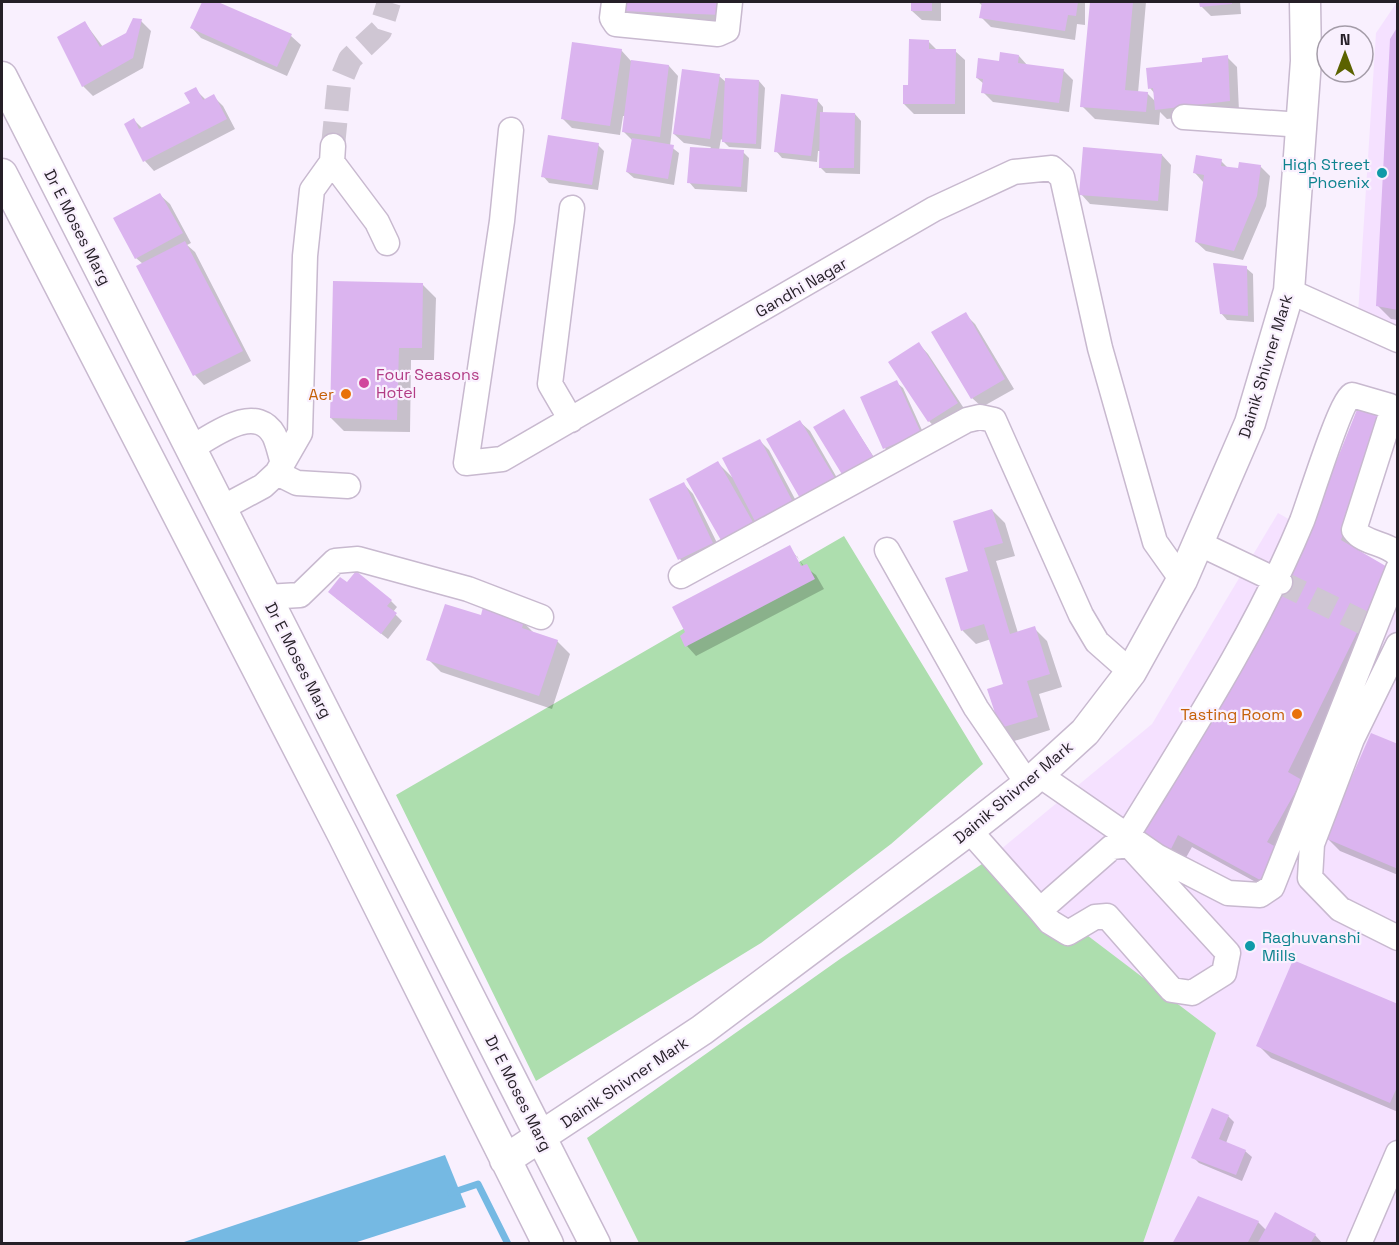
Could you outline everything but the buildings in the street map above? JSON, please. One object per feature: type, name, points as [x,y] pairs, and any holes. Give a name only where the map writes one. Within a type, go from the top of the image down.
[{"type":"main road","name":"Dainik Shivner Mark","points":[[505,1160],[702,1030],[969,830],[1033,779],[1085,732],[1131,672],[1182,580],[1250,423],[1289,291],[1306,61],[1305,2]]},
{"type":"main road","name":"Dr E Moses Marg","points":[[2,77],[595,1244]]},
{"type":"main road","points":[[2,174],[343,835],[548,1244]]},
{"type":"main road","points":[[73,314],[113,296]]},
{"type":"main road","points":[[343,835],[379,818]]},
{"type":"street","points":[[614,2],[612,18],[616,24],[718,34],[727,30],[730,2]]},
{"type":"street","points":[[1184,117],[1302,125]]},
{"type":"street","name":"Gandhi Nagar","points":[[511,129],[502,221],[466,463],[502,459],[934,209],[1014,172],[1052,168],[1062,177],[1100,348],[1155,542],[1182,580]]},
{"type":"street","points":[[222,508],[263,486],[280,468],[300,433],[305,256],[312,190],[333,154],[377,222],[387,243]]},
{"type":"street","points":[[571,420],[550,384],[572,208]]},
{"type":"street","points":[[1289,291],[1398,340]]},
{"type":"street","points":[[1127,836],[1278,582],[1317,484],[1342,406],[1352,394],[1390,406],[1392,411],[1354,530],[1362,537],[1391,548],[1398,555]]},
{"type":"street","points":[[681,576],[967,420],[980,417],[993,420],[1081,615],[1097,642],[1131,672]]},
{"type":"street","points":[[190,448],[230,426],[253,421],[264,424],[274,436],[280,468],[297,483],[348,486]]},
{"type":"street","points":[[1198,543],[1278,582]]},
{"type":"street","points":[[887,550],[976,708],[1033,779],[1158,857],[1228,893],[1260,895],[1272,887],[1324,760],[1369,625],[1398,569]]},
{"type":"street","points":[[266,597],[300,595],[335,561],[358,559],[468,589],[541,617]]},
{"type":"street","points":[[1398,645],[1352,739],[1311,844],[1310,878],[1340,909],[1398,938]]},
{"type":"street","points":[[969,830],[1050,922],[1068,933],[1095,916],[1107,916],[1172,990],[1178,993],[1192,993],[1224,973],[1227,968],[1228,953],[1129,845],[1112,847],[1040,910]]},
{"type":"street","points":[[1359,1244],[1398,1153]]},
{"type":"shaded area","name":"High Street Phoenix","points":[[1397,2],[1397,330],[1358,314],[1373,84],[1375,84],[1376,33]]},
{"type":"shaded area","name":"Raghuvanshi Mills","points":[[1278,513],[1397,581],[1397,1243],[1143,1243],[1215,1033],[988,860],[1152,724]]},
{"type":"green space","points":[[844,536],[983,764],[891,844],[761,943],[536,1081],[396,795]]},
{"type":"green space","points":[[988,860],[1216,1033],[1143,1243],[639,1243],[587,1138],[840,959]]},
{"type":"water","points":[[445,1155],[466,1207],[354,1243],[181,1243]]},
{"type":"waterway","points":[[451,1193],[478,1184],[508,1244]]},
{"type":"tunnel","points":[[333,146],[339,85],[350,59],[380,31],[389,2]]},
{"type":"tunnel","points":[[1280,582],[1364,623]]},
{"type":"place","name":"High Street Phoenix","points":[[1382,173]]},
{"type":"place","name":"Four Seasons Hotel","points":[[364,383]]},
{"type":"place","name":"Aer","points":[[346,394]]},
{"type":"place","name":"Tasting Room","points":[[1297,714]]},
{"type":"place","name":"Raghuvanshi Mills","points":[[1250,946]]}]
